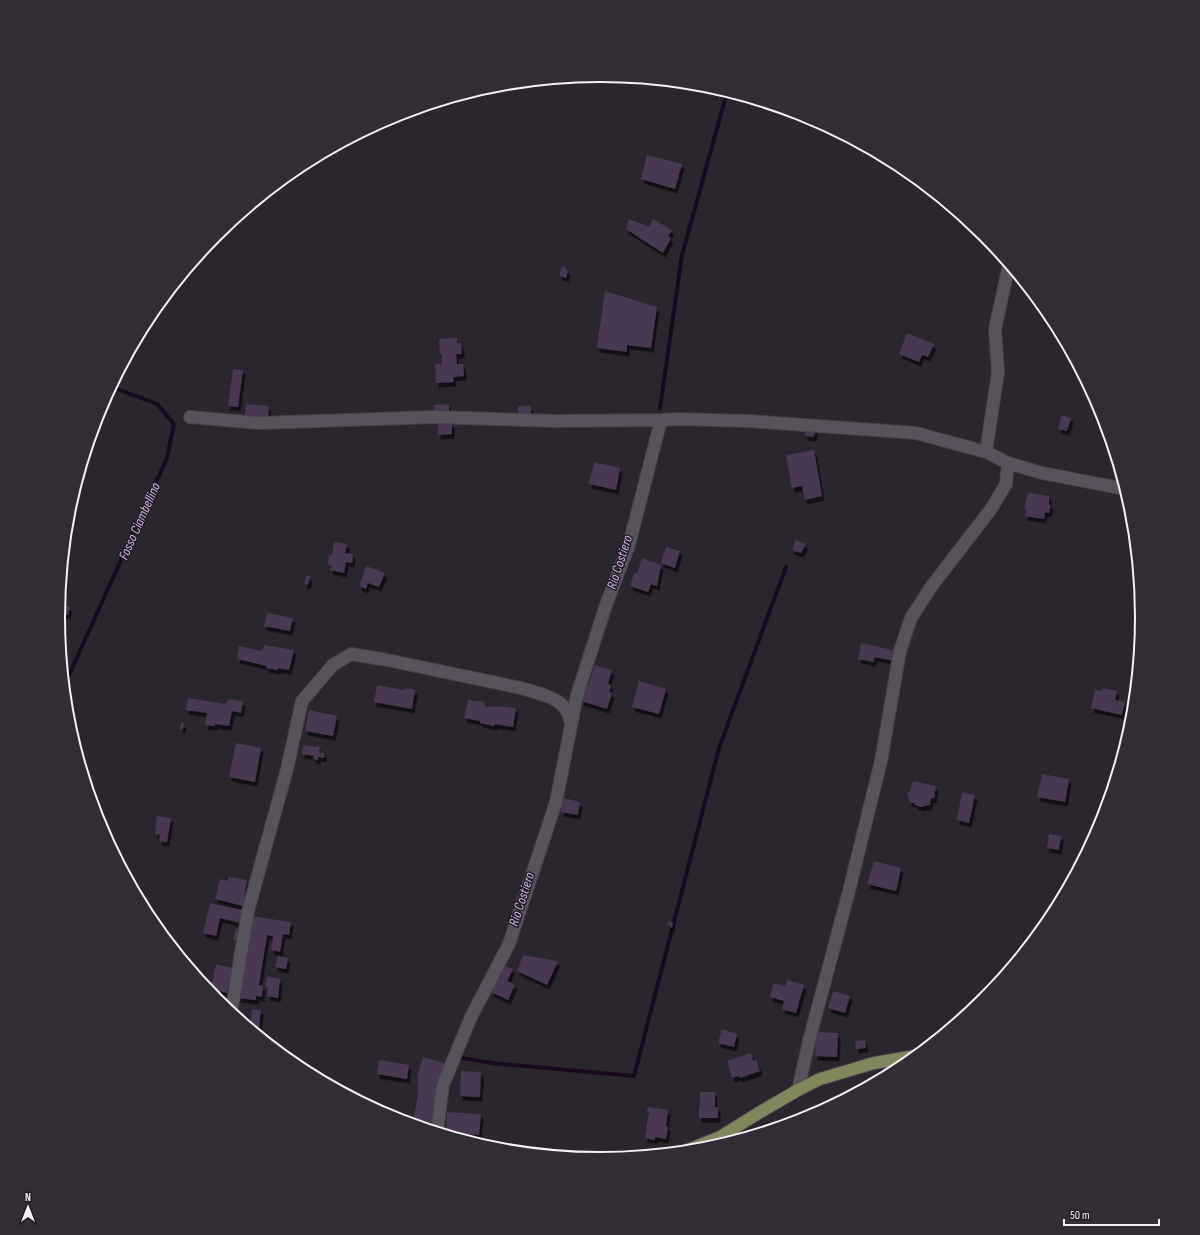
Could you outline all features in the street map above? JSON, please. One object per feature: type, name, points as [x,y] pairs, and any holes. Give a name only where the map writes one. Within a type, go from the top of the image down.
[{"type":"main road","points":[[712,1140],[798,1090],[820,1079],[874,1063],[903,1058]]},
{"type":"street","points":[[986,452],[998,372],[995,330],[1008,272]]},
{"type":"street","points":[[190,417],[260,423],[436,417],[556,421],[676,419],[748,421],[916,433],[986,452],[1008,463],[1042,473],[1119,488]]},
{"type":"street","points":[[437,1127],[443,1085],[471,1017],[509,944],[556,802],[577,695],[608,602],[630,545],[661,420]]},
{"type":"street","points":[[798,1090],[810,1037],[849,891],[881,761],[900,651],[911,618],[931,587],[991,509],[1006,484],[1008,463]]},
{"type":"street","points":[[232,1006],[248,911],[287,769],[302,701],[333,665],[351,654],[521,688],[540,694],[560,703],[567,711],[571,725]]},
{"type":"green space","points":[[864,1083],[829,1101],[838,1095]]},
{"type":"building","points":[[647,155],[682,164],[675,189],[641,179]]},
{"type":"building","points":[[629,219],[649,227],[653,219],[672,230],[668,236],[671,238],[663,253],[626,229]]},
{"type":"building","points":[[562,266],[568,271],[566,278],[559,275]]},
{"type":"building","points":[[605,291],[657,307],[651,348],[627,345],[627,352],[597,348]]},
{"type":"building","points":[[907,333],[934,344],[928,357],[922,355],[919,362],[899,354]]},
{"type":"building","points":[[457,338],[457,343],[461,343],[462,354],[456,354],[457,364],[463,364],[464,376],[453,377],[454,382],[436,383],[435,364],[442,364],[439,339]]},
{"type":"building","points":[[233,369],[243,370],[238,407],[228,406]]},
{"type":"building","points":[[246,404],[269,406],[268,418],[245,416]]},
{"type":"building","points":[[449,404],[449,412],[434,413],[434,405]]},
{"type":"building","points":[[518,406],[531,406],[531,416],[518,416]]},
{"type":"building","points":[[1062,415],[1071,418],[1067,431],[1058,429]]},
{"type":"building","points":[[438,423],[452,423],[452,434],[438,435]]},
{"type":"building","points":[[806,428],[815,429],[814,437],[805,436]]},
{"type":"building","points":[[814,450],[822,496],[805,500],[802,486],[792,488],[786,455]]},
{"type":"building","points":[[594,462],[620,468],[616,490],[589,484]]},
{"type":"building","points":[[1028,493],[1049,496],[1049,505],[1051,505],[1049,513],[1045,512],[1044,519],[1025,516],[1026,509],[1024,508]]},
{"type":"building","points":[[795,540],[806,544],[801,553],[792,550]]},
{"type":"building","points":[[334,542],[347,544],[345,553],[353,554],[352,563],[346,562],[344,573],[330,570],[331,565],[328,565],[329,555],[332,555]]},
{"type":"building","points":[[666,547],[680,551],[675,568],[661,563]]},
{"type":"building","points":[[642,558],[661,565],[657,586],[651,584],[648,592],[630,586],[634,573],[637,574]]},
{"type":"building","points":[[366,566],[385,573],[379,587],[368,583],[366,589],[359,586]]},
{"type":"building","points":[[306,576],[310,576],[308,585],[304,584]]},
{"type":"building","points":[[65,605],[70,607],[68,615],[65,614]]},
{"type":"building","points":[[267,613],[293,618],[290,631],[264,626]]},
{"type":"building","points":[[861,643],[897,651],[895,661],[875,657],[873,662],[858,659]]},
{"type":"building","points":[[264,645],[294,650],[289,670],[266,668],[267,666],[237,659],[239,646],[262,651]]},
{"type":"building","points":[[595,665],[612,670],[608,684],[611,685],[609,692],[612,693],[607,709],[581,701]]},
{"type":"building","points":[[639,681],[666,689],[659,714],[632,707]]},
{"type":"building","points":[[377,685],[404,690],[405,688],[415,690],[412,709],[374,702]]},
{"type":"building","points":[[1103,688],[1117,691],[1115,700],[1125,702],[1122,715],[1091,708],[1095,690],[1102,691]]},
{"type":"building","points":[[188,698],[226,704],[228,699],[243,701],[241,713],[232,711],[229,726],[215,724],[215,726],[205,725],[207,713],[186,710]]},
{"type":"building","points":[[468,700],[485,702],[485,706],[516,708],[513,727],[495,724],[494,726],[480,723],[480,721],[464,718]]},
{"type":"building","points":[[309,710],[337,716],[333,736],[305,731]]},
{"type":"building","points":[[181,723],[184,723],[183,729],[180,729]]},
{"type":"building","points":[[236,743],[261,748],[255,782],[229,777]]},
{"type":"building","points":[[303,745],[320,747],[319,752],[324,753],[324,758],[318,757],[318,760],[313,759],[314,756],[302,754]]},
{"type":"building","points":[[1042,774],[1069,779],[1065,802],[1037,797]]},
{"type":"building","points":[[913,781],[936,786],[934,799],[931,798],[930,805],[921,807],[915,805],[914,803],[910,803],[907,793],[910,791]]},
{"type":"building","points":[[962,792],[975,795],[969,823],[957,820]]},
{"type":"building","points":[[564,798],[580,802],[578,815],[561,812]]},
{"type":"building","points":[[157,816],[171,818],[167,842],[159,841],[160,835],[155,834]]},
{"type":"building","points":[[1049,834],[1061,836],[1059,850],[1047,848]]},
{"type":"building","points":[[874,861],[901,868],[896,891],[867,884]]},
{"type":"building","points":[[228,877],[247,880],[243,906],[215,899],[220,879],[228,881]]},
{"type":"building","points":[[210,903],[246,911],[244,924],[220,918],[216,936],[203,933]]},
{"type":"building","points":[[250,916],[291,922],[289,935],[283,934],[280,952],[271,950],[273,936],[267,935],[259,985],[263,986],[262,997],[256,996],[256,1000],[238,998]]},
{"type":"building","points":[[669,921],[673,923],[672,928],[667,924]]},
{"type":"building","points":[[236,929],[242,930],[242,941],[233,940]]},
{"type":"building","points":[[523,955],[558,961],[547,985],[517,971]]},
{"type":"building","points":[[278,956],[288,958],[286,969],[275,967]]},
{"type":"building","points":[[216,964],[232,968],[227,993],[217,990],[212,985]]},
{"type":"building","points":[[504,965],[513,969],[507,981],[515,985],[508,1000],[491,992]]},
{"type":"building","points":[[267,976],[280,979],[278,998],[267,996],[268,988],[265,987]]},
{"type":"building","points":[[787,980],[804,985],[796,1013],[782,1009],[784,1001],[770,997],[774,983],[785,986]]},
{"type":"building","points":[[833,991],[850,996],[845,1013],[828,1008]]},
{"type":"building","points":[[252,1009],[261,1010],[259,1028],[250,1023]]},
{"type":"building","points":[[722,1029],[737,1034],[734,1047],[718,1043]]},
{"type":"building","points":[[816,1032],[838,1033],[837,1057],[815,1056]]},
{"type":"building","points":[[865,1040],[866,1048],[856,1049],[855,1041]]},
{"type":"building","points":[[751,1053],[753,1061],[756,1060],[760,1071],[740,1078],[739,1076],[732,1078],[727,1061]]},
{"type":"building","points":[[423,1057],[447,1064],[435,1126],[414,1119],[418,1092],[418,1073]]},
{"type":"building","points":[[379,1060],[409,1065],[407,1079],[377,1074]]},
{"type":"building","points":[[461,1071],[481,1072],[480,1097],[460,1096]]},
{"type":"building","points":[[700,1092],[715,1092],[715,1107],[718,1107],[718,1118],[699,1118]]},
{"type":"building","points":[[648,1107],[668,1110],[666,1139],[655,1137],[655,1140],[645,1138],[649,1112],[647,1112]]},
{"type":"building","points":[[447,1112],[481,1114],[479,1135],[462,1134],[446,1129]]},
{"type":"waterway","points":[[660,408],[682,255],[725,98]]},
{"type":"waterway","name":"Fosso Ciambellino","points":[[69,676],[167,458],[174,424],[157,404],[117,389]]},
{"type":"waterway","points":[[456,1057],[492,1063],[634,1076],[719,748],[786,567]]},
{"type":"water label","name":"Rio Costiero","points":[[619,562]]},
{"type":"water label","name":"Rio Costiero","points":[[521,899]]}]
